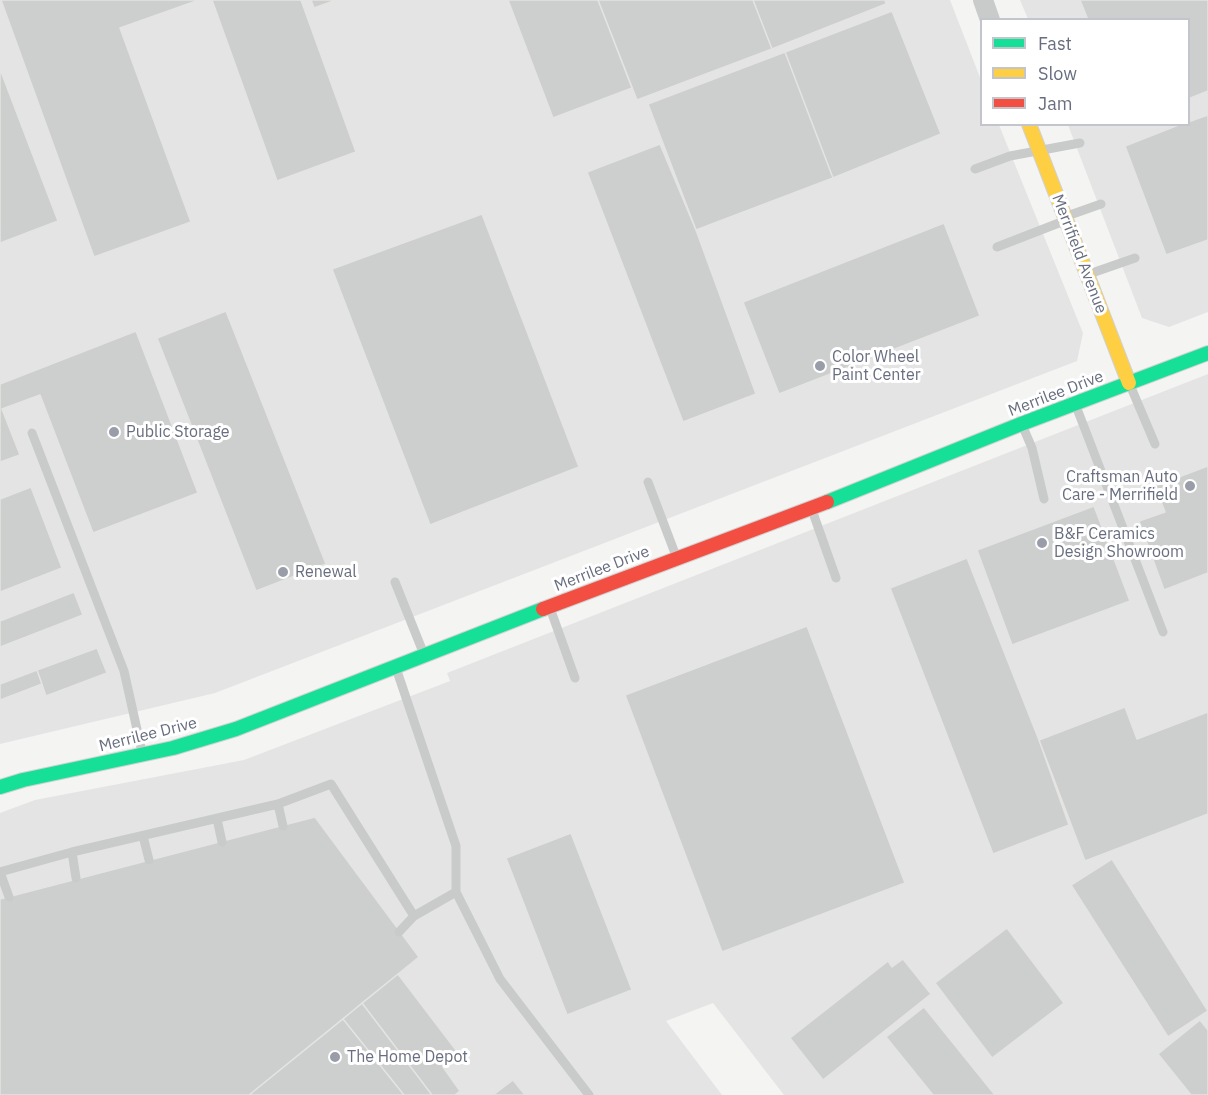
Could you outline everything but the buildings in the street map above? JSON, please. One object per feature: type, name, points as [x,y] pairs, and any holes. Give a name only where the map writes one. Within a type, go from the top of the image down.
[{"type":"street","points":[[983,0],[989,18]]},
{"type":"street","name":"Merrifield Avenue","points":[[1030,126],[1130,383]]},
{"type":"street","name":"Merrilee Drive","points":[[0,787],[173,748],[236,729],[424,654],[811,508],[1021,424],[1208,353]]},
{"type":"lane","points":[[975,169],[1010,156],[1080,143]]},
{"type":"lane","points":[[997,247],[1101,204]]},
{"type":"lane","points":[[1087,275],[1135,258]]},
{"type":"lane","points":[[1130,383],[1155,444]]},
{"type":"lane","points":[[1076,404],[1163,632]]},
{"type":"lane","points":[[1021,424],[1032,448],[1044,499]]},
{"type":"lane","points":[[32,433],[124,672],[142,754]]},
{"type":"lane","points":[[648,482],[676,558]]},
{"type":"lane","points":[[811,508],[836,578]]},
{"type":"lane","points":[[395,582],[424,654]]},
{"type":"lane","points":[[550,606],[575,678]]},
{"type":"lane","points":[[395,666],[456,846],[456,892],[500,979],[589,1095]]},
{"type":"lane","points":[[9,897],[0,872],[72,852],[278,804],[330,784],[414,916]]},
{"type":"lane","points":[[278,804],[283,826]]},
{"type":"lane","points":[[217,819],[222,842]]},
{"type":"lane","points":[[143,836],[149,860]]},
{"type":"lane","points":[[72,852],[76,878]]},
{"type":"lane","points":[[399,932],[414,916],[456,892]]},
{"type":"shaded area","points":[[0,0],[950,0],[980,77],[980,126],[999,126],[1083,333],[1077,361],[215,693],[0,744]]},
{"type":"shaded area","points":[[1020,0],[1208,0],[1208,312],[1169,327],[1142,318],[1068,126],[1190,126],[1190,18],[1028,18]]},
{"type":"shaded area","points":[[1208,374],[1208,1095],[784,1095],[713,1003],[666,1021],[722,1095],[0,1095],[0,813],[35,800],[244,760],[450,681],[447,673]]},
{"type":"traffic: fast","points":[[827,502],[1021,424],[1208,353]]},
{"type":"traffic: fast","points":[[0,787],[173,748],[236,729],[543,609]]},
{"type":"traffic: slow","points":[[1030,126],[1129,383]]},
{"type":"traffic: jam","points":[[543,609],[827,502]]},
{"type":"place","name":"Color Wheel Paint Center","points":[[820,366]]},
{"type":"place","name":"Public Storage","points":[[114,432]]},
{"type":"place","name":"Craftsman Auto Care - Merrifield","points":[[1190,486]]},
{"type":"place","name":"B&F Ceramics Design Showroom","points":[[1042,543]]},
{"type":"place","name":"Renewal","points":[[283,572]]},
{"type":"place","name":"The Home Depot","points":[[335,1057]]}]
